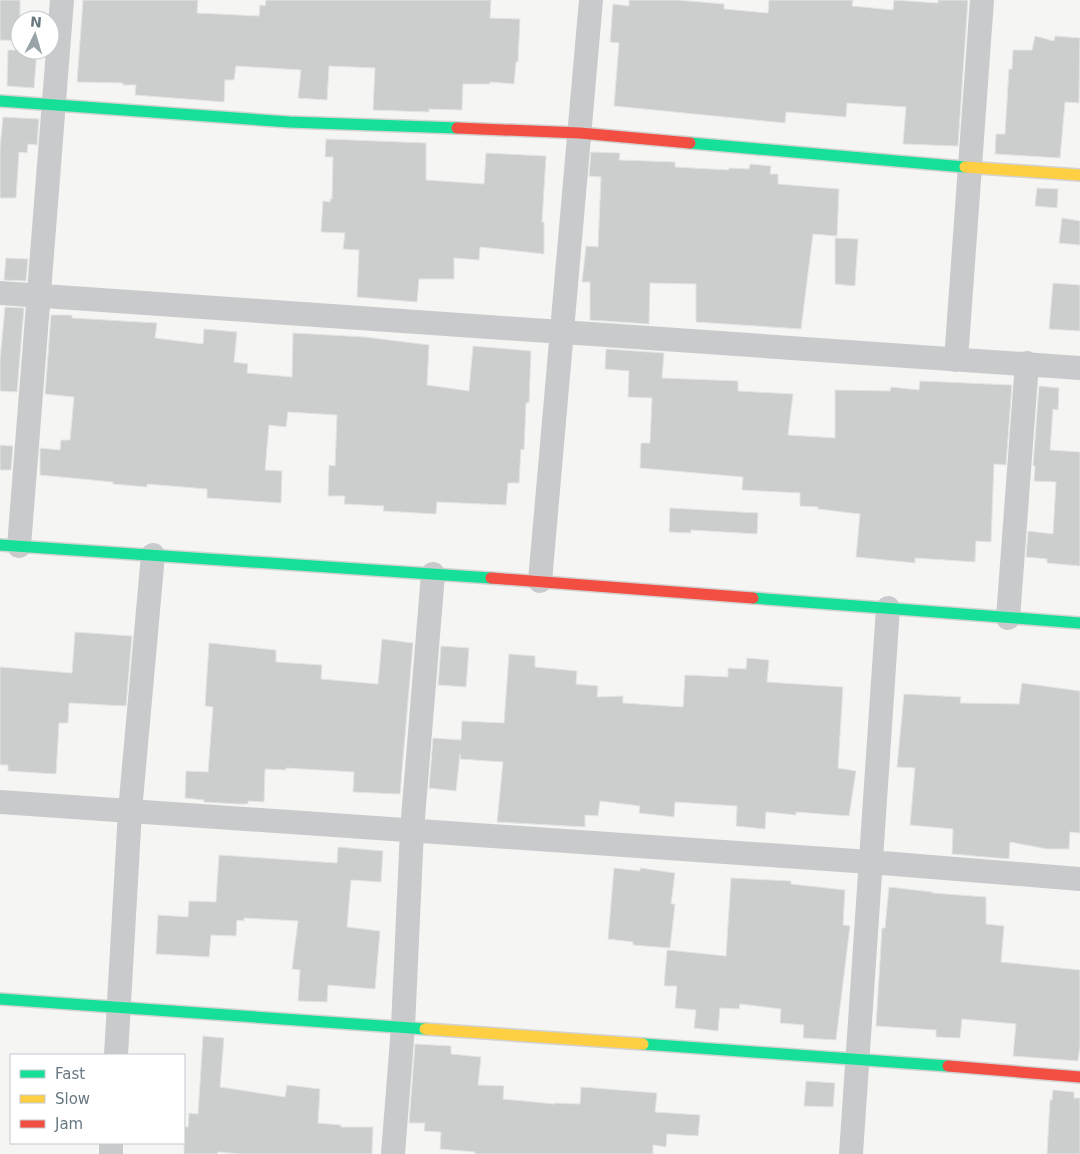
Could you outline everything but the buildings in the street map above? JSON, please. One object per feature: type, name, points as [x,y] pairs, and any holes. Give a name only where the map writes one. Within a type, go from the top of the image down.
[{"type":"street","points":[[62,0],[39,296],[9,546],[540,581],[1080,623]]},
{"type":"street","points":[[540,581],[591,0]]},
{"type":"street","points":[[956,360],[982,0]]},
{"type":"street","points":[[0,101],[289,122],[580,133],[971,168],[1080,175]]},
{"type":"street","points":[[0,293],[1080,368]]},
{"type":"street","points":[[1008,618],[1027,364]]},
{"type":"street","points":[[116,1054],[130,810],[153,555]]},
{"type":"street","points":[[393,1154],[403,1027],[412,830],[433,574]]},
{"type":"street","points":[[851,1154],[888,608]]},
{"type":"street","points":[[0,802],[870,862],[1080,880]]},
{"type":"street","points":[[0,999],[858,1059],[1080,1077]]},
{"type":"traffic: fast","points":[[0,101],[289,122],[457,128]]},
{"type":"traffic: fast","points":[[690,143],[965,167]]},
{"type":"traffic: fast","points":[[0,545],[491,578]]},
{"type":"traffic: fast","points":[[753,598],[1080,623]]},
{"type":"traffic: fast","points":[[0,999],[425,1029]]},
{"type":"traffic: fast","points":[[643,1044],[948,1066]]},
{"type":"traffic: slow","points":[[965,167],[1080,175]]},
{"type":"traffic: slow","points":[[425,1029],[643,1044]]},
{"type":"traffic: jam","points":[[457,128],[580,133],[690,143]]},
{"type":"traffic: jam","points":[[491,578],[753,598]]},
{"type":"traffic: jam","points":[[948,1066],[1080,1077]]}]
